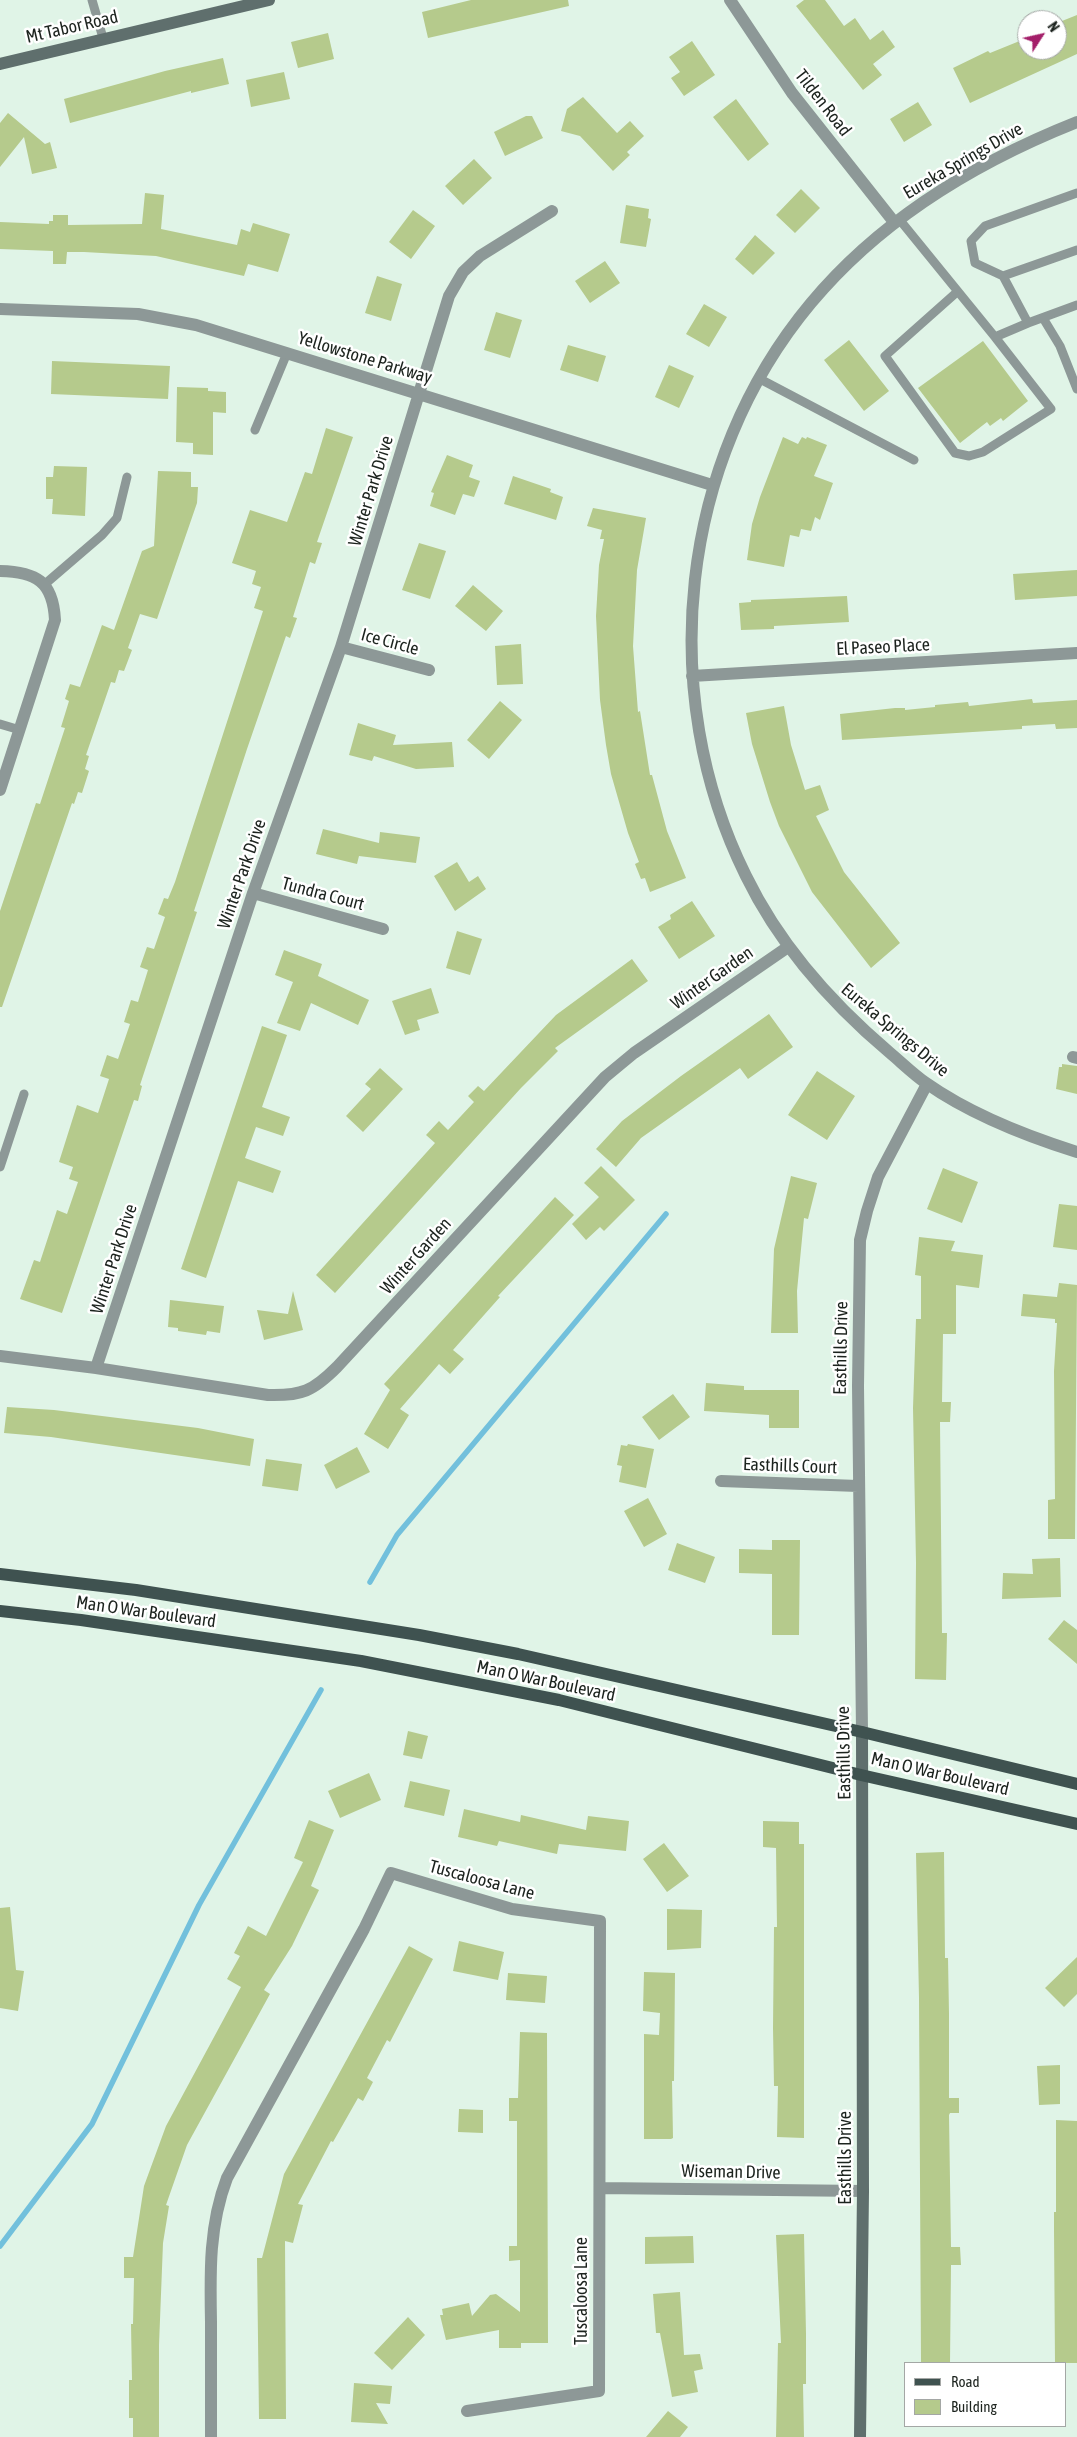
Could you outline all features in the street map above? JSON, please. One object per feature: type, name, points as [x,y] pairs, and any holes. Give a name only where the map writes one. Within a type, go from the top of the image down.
[{"type":"main road","name":"Man O War Boulevard","points":[[0,1574],[136,1590],[409,1633],[518,1654],[862,1732],[1077,1784]]},
{"type":"main road","name":"Man O War Boulevard","points":[[0,1611],[81,1620],[361,1661],[559,1700],[861,1775],[1077,1824]]},
{"type":"street","name":"Mt Tabor Road","points":[[0,64],[269,0]]},
{"type":"street","name":"Tilden Road","points":[[730,0],[792,93],[897,220]]},
{"type":"street","name":"Eureka Springs Drive","points":[[1077,122],[1005,154],[933,194],[897,220],[843,268],[810,304],[760,379],[735,428],[712,485],[692,598],[692,676],[704,758],[720,814],[746,878],[788,947],[825,992],[855,1024],[927,1084],[1006,1126],[1077,1152]]},
{"type":"street","name":"Winter Park Drive","points":[[96,1368],[253,893],[341,647],[449,296],[463,272],[501,242],[552,211]]},
{"type":"street","name":"Yellowstone Parkway","points":[[0,308],[138,314],[196,325],[712,485]]},
{"type":"street","points":[[0,571],[29,574],[45,584],[54,607],[55,620],[0,790]]},
{"type":"street","name":"Ice Circle","points":[[341,647],[429,670]]},
{"type":"street","name":"El Paseo Place","points":[[692,676],[1077,653]]},
{"type":"street","name":"Tundra Court","points":[[253,893],[383,929]]},
{"type":"street","name":"Winter Garden","points":[[0,1356],[96,1368],[268,1396],[288,1396],[308,1392],[337,1368],[605,1077],[634,1053],[788,947]]},
{"type":"street","name":"Easthills Drive","points":[[860,2437],[863,2191],[862,1732],[858,1486],[860,1240],[878,1177],[927,1084]]},
{"type":"street","name":"Easthills Court","points":[[721,1481],[858,1486]]},
{"type":"street","name":"Tuscaloosa Lane","points":[[211,2437],[210,2256],[213,2223],[219,2199],[227,2178],[364,1928],[391,1872],[512,1909],[600,1921],[599,2391],[467,2411]]},
{"type":"street","name":"Wiseman Drive","points":[[600,2188],[863,2191]]},
{"type":"lane","points":[[92,0],[103,38]]},
{"type":"lane","points":[[1028,323],[1003,276],[975,263],[970,241],[985,226],[1077,193]]},
{"type":"lane","points":[[897,220],[995,337],[1051,409],[983,452],[970,456],[955,453],[885,356],[957,292]]},
{"type":"lane","points":[[1003,276],[1077,250]]},
{"type":"lane","points":[[995,337],[1077,305]]},
{"type":"lane","points":[[1043,318],[1060,346],[1077,389]]},
{"type":"lane","points":[[255,430],[287,353]]},
{"type":"lane","points":[[760,379],[914,460]]},
{"type":"lane","points":[[45,584],[102,535],[117,518],[127,477]]},
{"type":"lane","points":[[0,724],[20,730]]},
{"type":"lane","points":[[0,1167],[4,1141],[24,1094]]},
{"type":"building","points":[[471,0],[568,0],[569,6],[428,38],[422,12]]},
{"type":"building","points":[[804,0],[825,0],[844,26],[855,18],[870,40],[883,30],[895,47],[873,64],[882,75],[863,90],[796,6]]},
{"type":"building","points":[[1077,15],[1077,54],[1067,59],[1067,19]]},
{"type":"building","points":[[328,33],[334,59],[298,68],[291,42]]},
{"type":"building","points":[[692,41],[715,75],[684,96],[671,78],[680,72],[669,57]]},
{"type":"building","points":[[1017,42],[1017,60],[1064,60],[970,103],[953,68],[988,51],[990,53]]},
{"type":"building","points":[[223,58],[229,84],[191,93],[191,91],[70,123],[64,99],[165,71]]},
{"type":"building","points":[[284,72],[290,99],[251,107],[246,80]]},
{"type":"building","points":[[583,97],[617,133],[630,121],[644,136],[627,152],[630,155],[613,171],[580,136],[561,131],[567,109]]},
{"type":"building","points":[[736,99],[769,144],[748,161],[713,117]]},
{"type":"building","points":[[918,102],[932,125],[904,142],[890,119]]},
{"type":"building","points":[[8,113],[45,144],[50,142],[57,168],[32,174],[24,137],[0,167],[0,123]]},
{"type":"building","points":[[526,116],[532,116],[543,138],[505,156],[494,132]]},
{"type":"building","points":[[474,159],[492,178],[463,205],[445,186]]},
{"type":"building","points":[[801,189],[820,208],[795,233],[776,215]]},
{"type":"building","points":[[145,193],[164,195],[161,229],[237,245],[241,229],[250,232],[253,223],[290,234],[278,272],[248,264],[244,276],[156,256],[84,252],[67,252],[66,264],[53,264],[53,251],[0,249],[0,222],[49,224],[49,221],[53,221],[53,215],[68,215],[68,225],[142,224]]},
{"type":"building","points":[[626,205],[649,209],[648,218],[651,219],[646,247],[620,243]]},
{"type":"building","points":[[413,210],[435,226],[411,259],[389,242]]},
{"type":"building","points":[[755,235],[775,253],[753,275],[735,259]]},
{"type":"building","points":[[605,261],[620,283],[590,303],[575,281]]},
{"type":"building","points":[[377,276],[402,284],[391,321],[365,313]]},
{"type":"building","points":[[704,304],[727,317],[709,347],[686,334]]},
{"type":"building","points":[[496,312],[522,320],[510,358],[484,350]]},
{"type":"building","points":[[849,340],[889,391],[864,411],[824,360]]},
{"type":"building","points":[[983,341],[1028,401],[1003,421],[1001,418],[990,426],[987,422],[960,443],[918,388]]},
{"type":"building","points":[[568,345],[606,356],[598,382],[560,370]]},
{"type":"building","points":[[52,361],[170,366],[168,399],[51,394]]},
{"type":"building","points":[[669,365],[694,376],[679,408],[655,397]]},
{"type":"building","points":[[177,387],[208,388],[208,391],[226,392],[226,413],[213,412],[213,455],[193,454],[193,443],[176,442]]},
{"type":"building","points":[[326,428],[353,437],[317,542],[322,543],[315,564],[310,562],[293,617],[297,618],[290,638],[286,636],[247,749],[194,911],[197,912],[140,1085],[142,1086],[138,1101],[134,1100],[62,1313],[20,1299],[34,1260],[40,1262],[57,1210],[67,1214],[78,1182],[69,1179],[73,1167],[59,1162],[77,1105],[98,1113],[109,1079],[100,1076],[107,1055],[118,1059],[130,1024],[124,1022],[131,1000],[138,1002],[148,970],[140,967],[147,947],[154,949],[165,917],[158,914],[164,898],[168,899],[175,882],[263,611],[254,608],[261,587],[252,584],[256,571],[232,563],[250,510],[287,522],[305,472],[312,474]]},
{"type":"building","points":[[783,437],[798,444],[802,437],[806,439],[807,437],[827,445],[814,476],[833,483],[820,520],[815,517],[811,531],[801,529],[799,537],[790,535],[784,567],[747,560],[752,524],[760,497]]},
{"type":"building","points":[[447,455],[473,465],[469,477],[480,481],[474,497],[463,494],[455,515],[430,506],[434,493],[431,492]]},
{"type":"building","points":[[54,466],[87,467],[85,516],[52,514],[53,499],[46,499],[46,477],[53,477]]},
{"type":"building","points":[[158,471],[191,472],[191,487],[198,487],[197,503],[157,619],[140,614],[128,648],[132,650],[124,671],[119,670],[115,683],[111,682],[86,755],[89,756],[85,769],[89,771],[82,793],[78,792],[74,804],[72,803],[2,1007],[0,1007],[0,911],[36,803],[40,804],[65,728],[61,727],[69,701],[65,699],[70,684],[80,687],[102,625],[114,630],[142,551],[154,546]]},
{"type":"building","points":[[513,476],[551,489],[550,492],[563,497],[556,520],[504,504]]},
{"type":"building","points":[[593,508],[646,518],[637,570],[633,646],[638,712],[640,711],[650,775],[652,775],[667,831],[686,878],[650,892],[645,878],[641,879],[635,864],[639,862],[628,833],[611,774],[606,745],[600,700],[596,616],[599,565],[604,539],[600,539],[602,530],[587,526]]},
{"type":"building","points":[[419,543],[446,551],[430,599],[402,590]]},
{"type":"building","points":[[1077,570],[1077,596],[1015,600],[1013,574]]},
{"type":"building","points":[[473,585],[503,611],[486,631],[455,606]]},
{"type":"building","points":[[847,596],[849,622],[774,626],[774,629],[741,630],[739,603],[751,602],[751,600]]},
{"type":"building","points":[[521,644],[523,684],[497,685],[495,646]]},
{"type":"building","points":[[1032,699],[1033,703],[1077,700],[1077,728],[1056,729],[1055,724],[1022,726],[1022,729],[842,740],[840,714],[895,708],[905,708],[905,710],[968,702],[969,706]]},
{"type":"building","points":[[500,701],[522,720],[489,759],[467,740]]},
{"type":"building","points":[[784,706],[791,745],[805,790],[820,785],[829,810],[816,816],[844,872],[900,943],[871,968],[812,892],[779,826],[770,802],[752,744],[746,713]]},
{"type":"building","points":[[358,723],[396,735],[393,745],[452,742],[454,767],[416,769],[374,756],[372,761],[349,755]]},
{"type":"building","points":[[323,829],[379,843],[380,832],[420,837],[416,863],[359,856],[357,864],[316,854]]},
{"type":"building","points":[[457,862],[469,882],[478,876],[486,889],[455,911],[434,876]]},
{"type":"building","points":[[692,901],[715,936],[679,959],[658,927],[671,919],[670,915]]},
{"type":"building","points":[[457,931],[482,939],[470,975],[446,968]]},
{"type":"building","points":[[284,950],[322,964],[318,976],[369,1000],[358,1025],[311,1003],[300,1031],[277,1023],[293,982],[275,975]]},
{"type":"building","points":[[632,959],[648,981],[555,1048],[558,1051],[521,1088],[335,1293],[316,1275],[435,1143],[426,1135],[439,1121],[448,1130],[474,1102],[468,1096],[478,1086],[484,1091],[556,1015]]},
{"type":"building","points":[[431,988],[439,1013],[417,1020],[420,1030],[405,1035],[392,1001]]},
{"type":"building","points":[[769,1014],[793,1047],[748,1079],[740,1068],[641,1138],[616,1167],[596,1149],[622,1121],[681,1076]]},
{"type":"building","points":[[262,1026],[287,1035],[262,1107],[290,1117],[283,1136],[256,1127],[245,1158],[281,1171],[273,1193],[238,1181],[206,1278],[181,1269]]},
{"type":"building","points":[[1062,1064],[1077,1066],[1077,1094],[1056,1089],[1059,1067],[1062,1067]]},
{"type":"building","points":[[380,1068],[403,1089],[363,1132],[346,1116],[371,1089],[365,1084]]},
{"type":"building","points":[[817,1071],[855,1096],[827,1140],[788,1115]]},
{"type":"building","points":[[601,1166],[635,1200],[604,1231],[600,1227],[586,1240],[572,1224],[599,1197],[584,1183]]},
{"type":"building","points":[[943,1168],[978,1182],[962,1223],[927,1209]]},
{"type":"building","points":[[791,1176],[817,1183],[808,1219],[804,1218],[797,1291],[798,1333],[771,1333],[774,1249]]},
{"type":"building","points":[[555,1197],[574,1215],[498,1296],[500,1297],[453,1350],[464,1359],[450,1374],[439,1364],[400,1409],[409,1415],[388,1449],[364,1434],[390,1390],[384,1384]]},
{"type":"building","points":[[1059,1204],[1077,1206],[1077,1250],[1053,1247]]},
{"type":"building","points":[[919,1237],[955,1241],[951,1251],[983,1255],[979,1288],[956,1285],[956,1334],[943,1334],[942,1402],[951,1402],[950,1422],[940,1422],[942,1633],[947,1633],[946,1680],[915,1679],[916,1563],[913,1408],[916,1319],[921,1319],[921,1276],[915,1275]]},
{"type":"building","points":[[1059,1283],[1077,1285],[1075,1539],[1048,1539],[1048,1500],[1055,1499],[1054,1371],[1057,1323],[1055,1323],[1055,1319],[1021,1316],[1023,1294],[1057,1297]]},
{"type":"building","points":[[293,1291],[303,1330],[264,1340],[257,1310],[288,1314]]},
{"type":"building","points":[[170,1300],[224,1306],[220,1333],[207,1331],[206,1335],[178,1331],[178,1328],[168,1327]]},
{"type":"building","points":[[706,1383],[744,1386],[744,1390],[799,1390],[799,1428],[769,1428],[769,1415],[704,1411]]},
{"type":"building","points":[[673,1394],[690,1417],[659,1440],[642,1417]]},
{"type":"building","points":[[7,1407],[54,1410],[198,1428],[254,1439],[250,1466],[51,1437],[4,1433]]},
{"type":"building","points":[[628,1444],[654,1449],[646,1488],[619,1482],[622,1466],[617,1465],[621,1445],[627,1446]]},
{"type":"building","points":[[357,1447],[370,1472],[336,1489],[324,1465]]},
{"type":"building","points":[[266,1459],[302,1464],[298,1491],[262,1486]]},
{"type":"building","points":[[648,1498],[667,1534],[644,1547],[624,1511]]},
{"type":"building","points":[[772,1540],[800,1540],[799,1635],[772,1635],[772,1574],[739,1573],[739,1549],[772,1550]]},
{"type":"building","points":[[677,1543],[715,1557],[705,1583],[668,1570]]},
{"type":"building","points":[[1060,1558],[1061,1597],[1002,1599],[1003,1573],[1033,1574],[1032,1559]]},
{"type":"building","points":[[1064,1620],[1077,1630],[1077,1664],[1048,1639]]},
{"type":"building","points":[[408,1731],[428,1736],[422,1759],[403,1755]]},
{"type":"building","points":[[369,1773],[381,1800],[340,1818],[328,1791]]},
{"type":"building","points":[[410,1781],[450,1790],[444,1816],[404,1807]]},
{"type":"building","points":[[464,1809],[520,1822],[521,1815],[586,1830],[588,1816],[629,1821],[626,1851],[559,1844],[557,1854],[499,1841],[497,1846],[458,1837]]},
{"type":"building","points":[[309,1820],[334,1830],[311,1886],[319,1890],[292,1946],[264,1990],[270,1994],[187,2145],[166,2205],[169,2206],[163,2243],[159,2345],[159,2437],[133,2437],[133,2418],[129,2418],[129,2380],[132,2380],[131,2324],[133,2324],[134,2278],[124,2278],[124,2257],[133,2257],[144,2186],[166,2126],[241,1987],[227,1979],[240,1956],[234,1953],[248,1926],[266,1936],[303,1862],[294,1858]]},
{"type":"building","points":[[763,1821],[799,1822],[799,1844],[804,1844],[804,2138],[777,2137],[778,2086],[774,2086],[773,2028],[774,1927],[777,1927],[776,1848],[763,1847]]},
{"type":"building","points":[[664,1843],[689,1876],[667,1892],[643,1859]]},
{"type":"building","points":[[944,1852],[945,1958],[948,1958],[949,2098],[959,2098],[959,2113],[950,2113],[949,2115],[951,2247],[960,2247],[961,2265],[951,2265],[950,2362],[921,2362],[919,1998],[916,1853]]},
{"type":"building","points":[[10,1907],[16,1970],[24,1971],[18,2011],[0,2008],[0,1908]]},
{"type":"building","points":[[667,1909],[702,1910],[701,1948],[667,1950]]},
{"type":"building","points":[[459,1941],[504,1952],[498,1980],[453,1971]]},
{"type":"building","points":[[409,1946],[433,1959],[390,2042],[387,2040],[367,2078],[373,2082],[363,2101],[358,2098],[333,2142],[331,2141],[298,2204],[303,2205],[293,2243],[285,2241],[286,2419],[259,2419],[257,2258],[262,2258],[284,2174]]},
{"type":"building","points":[[1077,1957],[1077,1994],[1064,2007],[1045,1988]]},
{"type":"building","points":[[644,1972],[675,1973],[674,2081],[672,2081],[673,2138],[671,2139],[644,2139],[644,2034],[659,2035],[660,2013],[643,2011]]},
{"type":"building","points":[[508,1973],[547,1976],[545,2003],[506,2000]]},
{"type":"building","points":[[520,2032],[547,2033],[548,2343],[521,2343],[521,2348],[499,2348],[499,2330],[446,2340],[440,2315],[443,2315],[442,2309],[469,2303],[472,2316],[490,2295],[496,2294],[520,2312],[520,2260],[509,2261],[509,2246],[517,2246],[517,2121],[509,2121],[509,2098],[518,2098]]},
{"type":"building","points":[[1060,2065],[1060,2104],[1039,2105],[1037,2066]]},
{"type":"building","points":[[459,2109],[483,2110],[483,2133],[458,2132]]},
{"type":"building","points":[[1056,2120],[1077,2121],[1077,2363],[1055,2362],[1054,2212],[1056,2212]]},
{"type":"building","points":[[804,2234],[806,2384],[803,2384],[804,2437],[776,2437],[778,2343],[781,2343],[776,2235]]},
{"type":"building","points":[[693,2236],[694,2263],[645,2264],[645,2237]]},
{"type":"building","points":[[680,2292],[684,2355],[700,2354],[703,2369],[694,2371],[698,2392],[672,2397],[660,2333],[656,2333],[653,2294]]},
{"type":"building","points":[[408,2317],[425,2335],[392,2370],[374,2353]]},
{"type":"building","points":[[354,2383],[392,2386],[390,2404],[376,2403],[388,2424],[351,2422]]},
{"type":"building","points":[[668,2411],[688,2427],[680,2437],[646,2437]]},
{"type":"waterway","points":[[370,1582],[397,1535],[666,1214]]},
{"type":"waterway","points":[[0,2246],[92,2124],[199,1905],[321,1690]]}]
